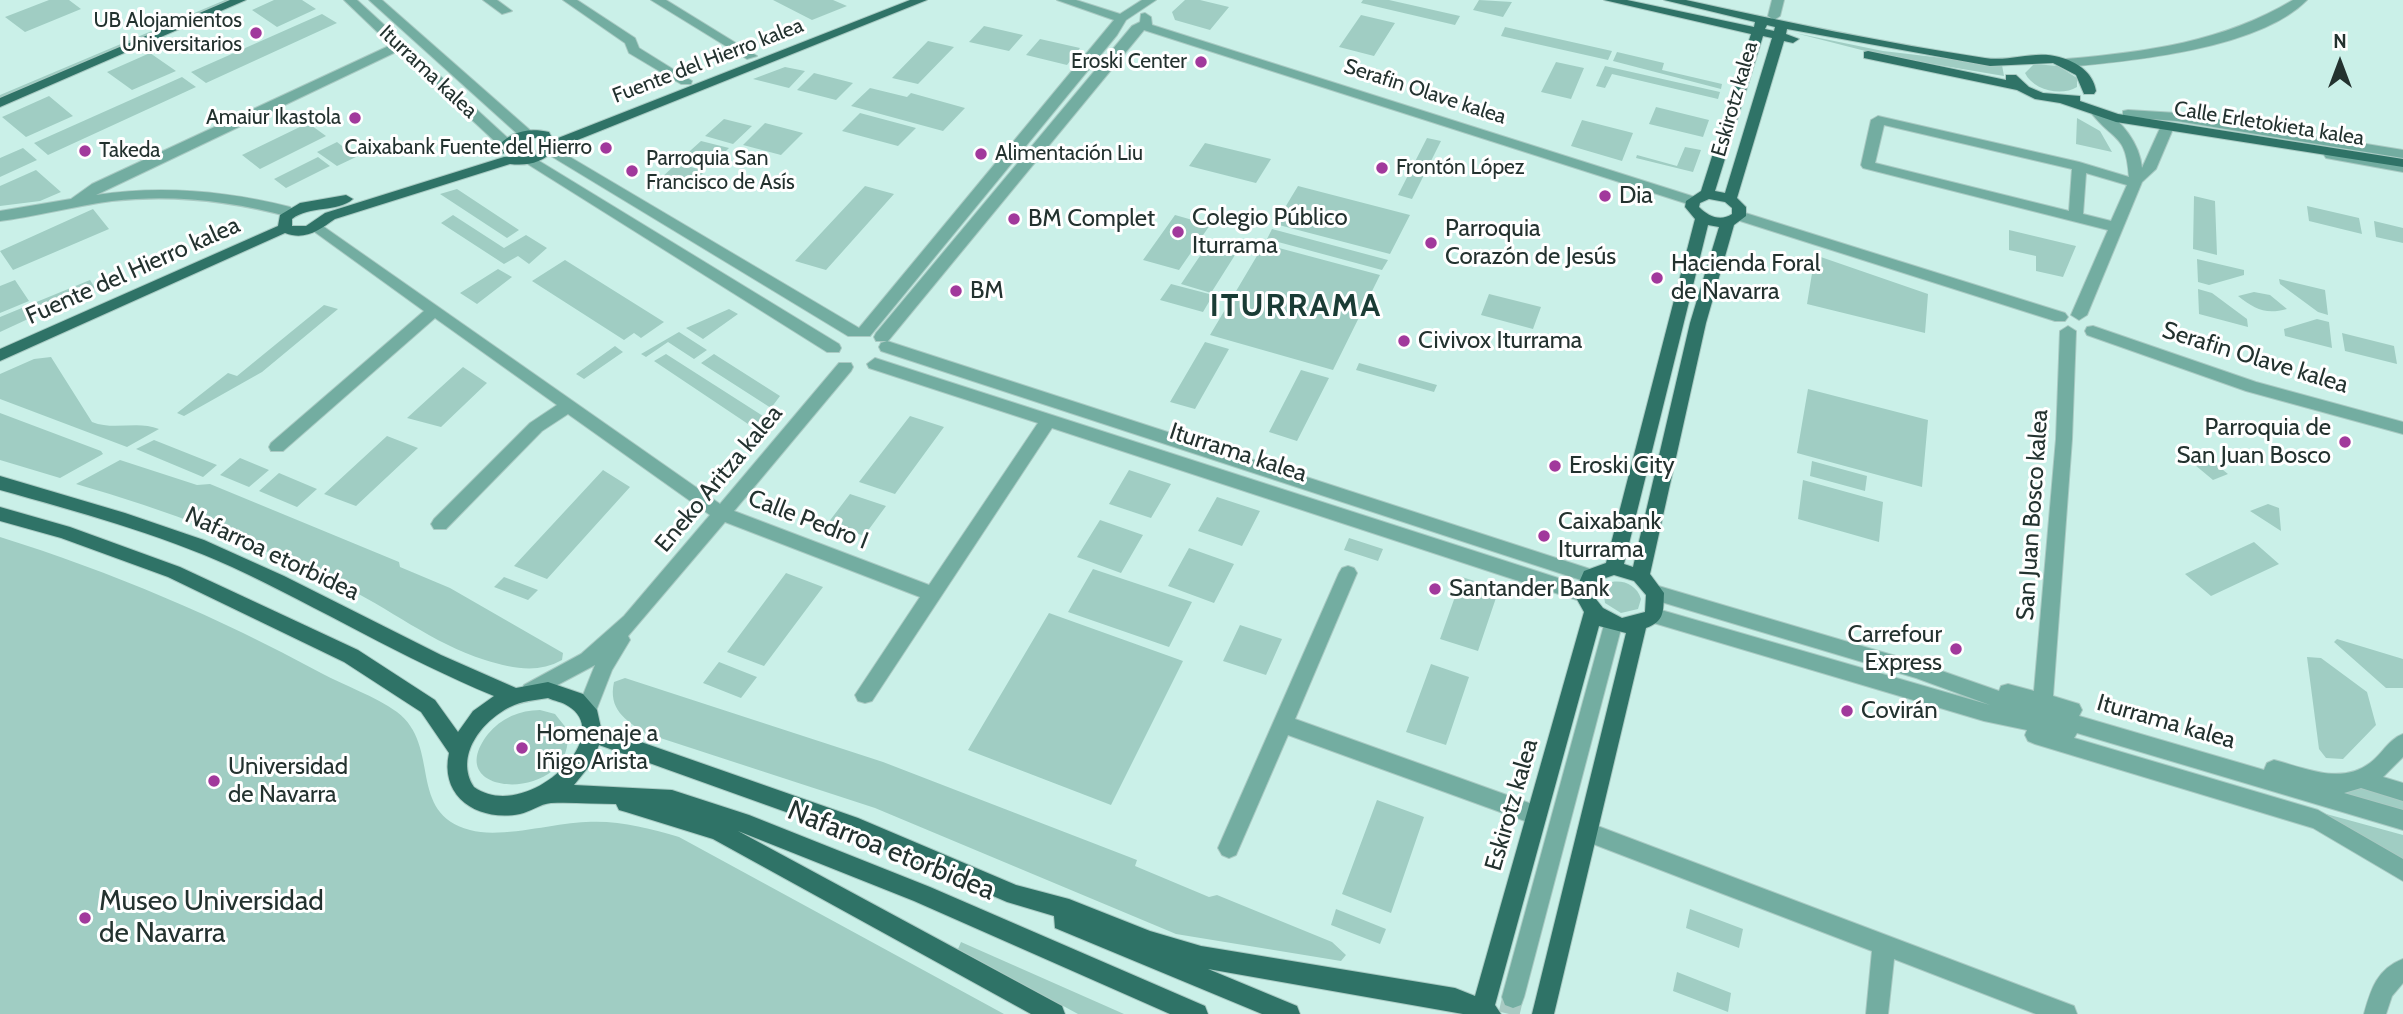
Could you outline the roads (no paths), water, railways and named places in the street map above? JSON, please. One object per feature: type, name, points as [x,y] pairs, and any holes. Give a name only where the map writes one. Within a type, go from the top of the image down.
[{"type":"main road","points":[[0,91],[216,0]]},
{"type":"main road","points":[[0,103],[240,0]]},
{"type":"main road","name":"Fuente del Hierro kalea","points":[[547,144],[687,81],[894,0]]},
{"type":"main road","name":"Fuente del Hierro kalea","points":[[547,144],[921,0]]},
{"type":"main road","points":[[1610,0],[1889,47],[2011,63],[2023,57],[2041,57],[2066,63]]},
{"type":"main road","points":[[1670,0],[1771,26]]},
{"type":"main road","name":"Calle Erletokieta kalea","points":[[1771,26],[2019,87],[2099,114],[2403,163]]},
{"type":"main road","name":"Eskirotz kalea","points":[[1707,194],[1771,26]]},
{"type":"main road","name":"Eskirotz kalea","points":[[1730,199],[1771,26]]},
{"type":"main road","points":[[2011,63],[2008,73],[2019,87]]},
{"type":"main road","name":"Calle Erletokieta kalea","points":[[2066,63],[2082,73],[2089,82],[2089,91],[2128,117]]},
{"type":"main road","points":[[2063,100],[2081,97],[2089,91]]},
{"type":"main road","points":[[324,216],[308,205],[290,212],[283,223],[285,228],[302,232],[324,216],[505,151],[526,134],[547,144],[531,160],[505,151]]},
{"type":"main road","points":[[1640,576],[1695,334],[1739,207],[1730,199],[1707,194],[1693,201],[1692,207],[1703,218],[1733,219]]},
{"type":"main road","points":[[1614,568],[1703,218]]},
{"type":"main road","name":"Fuente del Hierro kalea","points":[[0,355],[285,228]]},
{"type":"main road","name":"Nafarroa etorbidea","points":[[0,483],[93,509],[198,545],[299,592],[464,677],[522,694]]},
{"type":"main road","points":[[0,514],[64,532],[174,572],[351,656],[428,706],[458,749]]},
{"type":"main road","points":[[1543,1014],[1587,832],[1655,593],[1640,576],[1614,568],[1590,576],[1583,594],[1593,613],[1613,625],[1645,621]]},
{"type":"main road","name":"Eskirotz kalea","points":[[1486,1012],[1536,815],[1593,613]]},
{"type":"main road","points":[[564,693],[578,700],[587,710],[593,734],[580,766],[549,794],[516,806],[485,805],[469,796],[458,784],[455,767],[458,749],[480,717],[522,694],[564,693]]},
{"type":"main road","name":"Nafarroa etorbidea","points":[[593,734],[858,828],[1033,902],[1060,919],[1289,1014]]},
{"type":"main road","name":"Nafarroa etorbidea","points":[[549,794],[672,799],[749,825],[922,894],[1197,1014]]},
{"type":"main road","points":[[596,795],[680,817],[718,831],[1054,1014]]},
{"type":"main road","name":"Nafarroa etorbidea","points":[[1033,902],[1069,910],[1150,942],[1201,957],[1455,999],[1486,1012]]},
{"type":"street","name":"Iturrama kalea","points":[[350,0],[505,151]]},
{"type":"street","points":[[489,0],[506,11]]},
{"type":"street","points":[[657,0],[751,56]]},
{"type":"street","points":[[1063,0],[1123,19]]},
{"type":"street","points":[[1150,0],[1123,19],[859,332],[841,338],[833,348],[834,360],[845,367],[858,369],[876,363],[884,356],[885,342],[1164,0]]},
{"type":"street","name":"Eskirotz kalea","points":[[1771,26],[1778,0]]},
{"type":"street","points":[[2066,63],[2189,48],[2272,20],[2301,0]]},
{"type":"street","name":"Iturrama kalea","points":[[383,2],[526,134]]},
{"type":"street","points":[[578,2],[631,41],[634,50],[687,81]]},
{"type":"street","name":"Serafin Olave kalea","points":[[1123,19],[1693,201]]},
{"type":"street","points":[[74,204],[97,187],[399,46]]},
{"type":"street","points":[[2099,114],[2127,140],[2134,153],[2136,181]]},
{"type":"street","name":"Calle Erletokieta kalea","points":[[2128,117],[2166,129],[2403,163]]},
{"type":"street","name":"Calle Erletokieta kalea","points":[[2128,117],[2177,117],[2403,154]]},
{"type":"street","points":[[2116,227],[1868,165],[1878,120],[2136,181]]},
{"type":"street","points":[[2079,315],[2136,181],[2149,169],[2166,129]]},
{"type":"street","points":[[547,144],[859,332],[885,342]]},
{"type":"street","points":[[531,160],[833,348]]},
{"type":"street","points":[[2076,215],[2079,166]]},
{"type":"street","points":[[112,197],[135,169]]},
{"type":"street","points":[[0,216],[112,197],[189,193],[220,195],[290,212]]},
{"type":"street","name":"Calle Pedro I","points":[[324,216],[434,311],[722,514],[933,594]]},
{"type":"street","points":[[1733,219],[2064,324],[2083,335],[2093,331],[2092,325],[2079,315],[2071,313],[2064,324]]},
{"type":"street","points":[[277,446],[434,311]]},
{"type":"street","name":"San Juan Bosco kalea","points":[[2043,701],[2064,439],[2064,324]]},
{"type":"street","name":"Serafin Olave kalea","points":[[2093,331],[2252,387],[2403,428]]},
{"type":"street","name":"Iturrama kalea","points":[[885,342],[1590,576]]},
{"type":"street","name":"Iturrama kalea","points":[[876,363],[1583,594]]},
{"type":"street","name":"Eneko Aritza kalea","points":[[522,694],[588,660],[631,622],[845,367]]},
{"type":"street","points":[[440,524],[536,427],[569,405]]},
{"type":"street","points":[[865,695],[1049,419]]},
{"type":"street","points":[[1229,848],[1348,573]]},
{"type":"street","name":"Iturrama kalea","points":[[1655,593],[1916,670],[2043,701],[2317,781],[2344,784],[2361,779],[2403,792]]},
{"type":"street","name":"Iturrama kalea","points":[[1645,621],[1984,712],[2063,730],[2403,828]]},
{"type":"street","name":"Eneko Aritza kalea","points":[[587,710],[604,667],[631,622]]},
{"type":"street","name":"Eskirotz kalea","points":[[1513,997],[1613,625]]},
{"type":"street","name":"Iturrama kalea","points":[[1916,670],[2026,709],[2403,820]]},
{"type":"street","name":"Iturrama kalea","points":[[1984,712],[2015,728],[2318,820],[2403,871]]},
{"type":"street","points":[[1283,723],[1536,815]]},
{"type":"street","points":[[2361,779],[2378,769],[2403,743]]},
{"type":"street","points":[[1587,832],[2066,1014]]},
{"type":"street","points":[[1877,1014],[1884,946]]},
{"type":"street","points":[[2375,1014],[2383,988],[2391,976],[2403,970]]},
{"type":"tunnel","points":[[1509,1014],[1513,997]]},
{"type":"place","name":"UB Alojamientos Universitarios","points":[[256,33]]},
{"type":"place","name":"Eroski Center","points":[[1201,62]]},
{"type":"place","name":"Amaiur Ikastola","points":[[355,118]]},
{"type":"place","name":"Caixabank Fuente del Hierro","points":[[606,148]]},
{"type":"place","name":"Takeda","points":[[85,151]]},
{"type":"place","name":"Alimentación Liu","points":[[981,154]]},
{"type":"place","name":"Frontón López","points":[[1382,168]]},
{"type":"place","name":"Parroquia San Francisco de Asís","points":[[632,171]]},
{"type":"place","name":"Dia","points":[[1605,196]]},
{"type":"place","name":"BM Complet","points":[[1014,219]]},
{"type":"place","name":"Colegio Público Iturrama","points":[[1178,232]]},
{"type":"place","name":"Parroquia Corazón de Jesús","points":[[1431,243]]},
{"type":"place","name":"Hacienda Foral de Navarra","points":[[1657,278]]},
{"type":"place","name":"BM","points":[[956,291]]},
{"type":"place","name":"Civivox Iturrama","points":[[1404,341]]},
{"type":"place","name":"Parroquia de San Juan Bosco","points":[[2345,442]]},
{"type":"place","name":"Eroski City","points":[[1555,466]]},
{"type":"place","name":"Caixabank Iturrama","points":[[1544,536]]},
{"type":"place","name":"Santander Bank","points":[[1435,589]]},
{"type":"place","name":"Carrefour Express","points":[[1956,649]]},
{"type":"place","name":"Covirán","points":[[1847,711]]},
{"type":"place","name":"Homenaje a Iñigo Arista","points":[[522,748]]},
{"type":"place","name":"Universidad de Navarra","points":[[214,781]]},
{"type":"place","name":"Museo Universidad de Navarra","points":[[85,918]]},
{"type":"district","name":"ITURRAMA","points":[[1296,307]]}]
